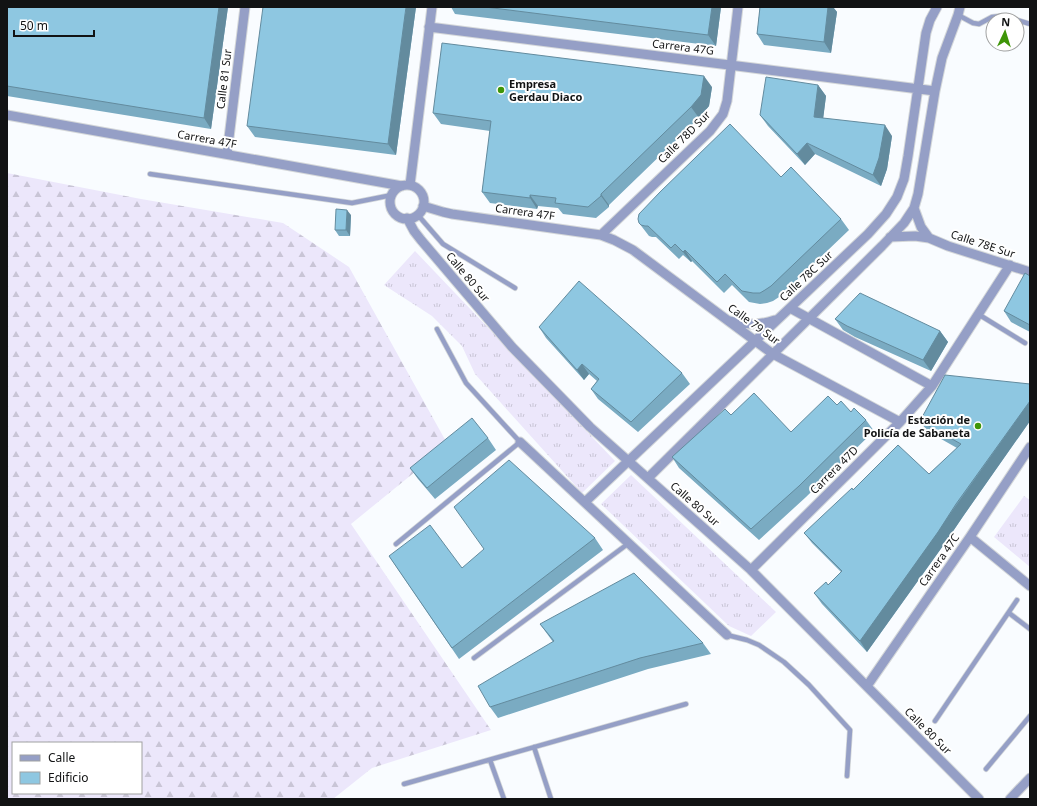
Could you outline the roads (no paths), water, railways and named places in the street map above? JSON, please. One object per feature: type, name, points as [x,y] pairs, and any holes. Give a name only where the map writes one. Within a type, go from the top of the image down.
[{"type":"street","name":"Calle 81 Sur","points":[[227,154],[245,7]]},
{"type":"street","points":[[406,186],[432,7]]},
{"type":"street","name":"Calle 78D Sur","points":[[601,235],[718,123],[723,114],[726,101],[738,7]]},
{"type":"street","name":"Calle 78C Sur","points":[[585,502],[868,234],[886,214],[897,197],[904,179],[926,33],[930,20],[937,7]]},
{"type":"street","points":[[648,478],[904,223],[914,208],[918,194],[942,58],[959,11]]},
{"type":"street","name":"Carrera 47G","points":[[429,27],[935,91]]},
{"type":"street","name":"Carrera 47F","points":[[7,115],[406,186]]},
{"type":"street","points":[[406,186],[415,187],[422,195],[423,200],[421,210],[413,217],[407,218],[397,216],[393,212],[390,202],[392,195],[397,188],[406,186]]},
{"type":"street","name":"Carrera 47F","points":[[423,206],[452,214],[601,235]]},
{"type":"street","points":[[914,208],[921,227],[929,238]]},
{"type":"street","name":"Calle 80 Sur","points":[[407,218],[414,231],[512,346],[590,427],[751,570],[979,799]]},
{"type":"street","name":"Calle 79 Sur","points":[[601,235],[619,242],[633,250],[773,354],[900,422]]},
{"type":"street","name":"Calle 78E Sur","points":[[890,237],[915,236],[929,238],[948,246],[1030,272]]},
{"type":"street","name":"Carrera 47D","points":[[751,570],[900,422],[932,386],[1010,265]]},
{"type":"street","points":[[790,308],[932,386]]},
{"type":"street","points":[[728,321],[748,324],[764,324],[780,318]]},
{"type":"street","points":[[520,442],[727,635]]},
{"type":"street","name":"Carrera 47C","points":[[867,686],[1030,447]]},
{"type":"street","points":[[970,537],[1030,586]]},
{"type":"street","points":[[1010,799],[1030,778]]},
{"type":"lane","points":[[959,11],[973,23],[979,24],[985,21]]},
{"type":"lane","points":[[150,174],[352,203],[392,195]]},
{"type":"lane","points":[[417,214],[443,244],[515,288]]},
{"type":"lane","points":[[978,314],[1025,343]]},
{"type":"lane","points":[[396,544],[520,442],[466,383],[436,329]]},
{"type":"lane","points":[[474,658],[629,544]]},
{"type":"lane","points":[[935,721],[1018,600]]},
{"type":"lane","points":[[1009,612],[1030,630]]},
{"type":"lane","points":[[727,635],[759,645],[784,662],[809,686],[850,730],[847,776]]},
{"type":"lane","points":[[404,784],[686,704]]},
{"type":"lane","points":[[986,769],[1030,716]]},
{"type":"lane","points":[[534,747],[551,799]]},
{"type":"lane","points":[[490,760],[504,799]]},
{"type":"place","name":"Empresa Gerdau Diaco","points":[[501,90]]},
{"type":"place","name":"Estación de Policía de Sabaneta","points":[[978,426]]}]
